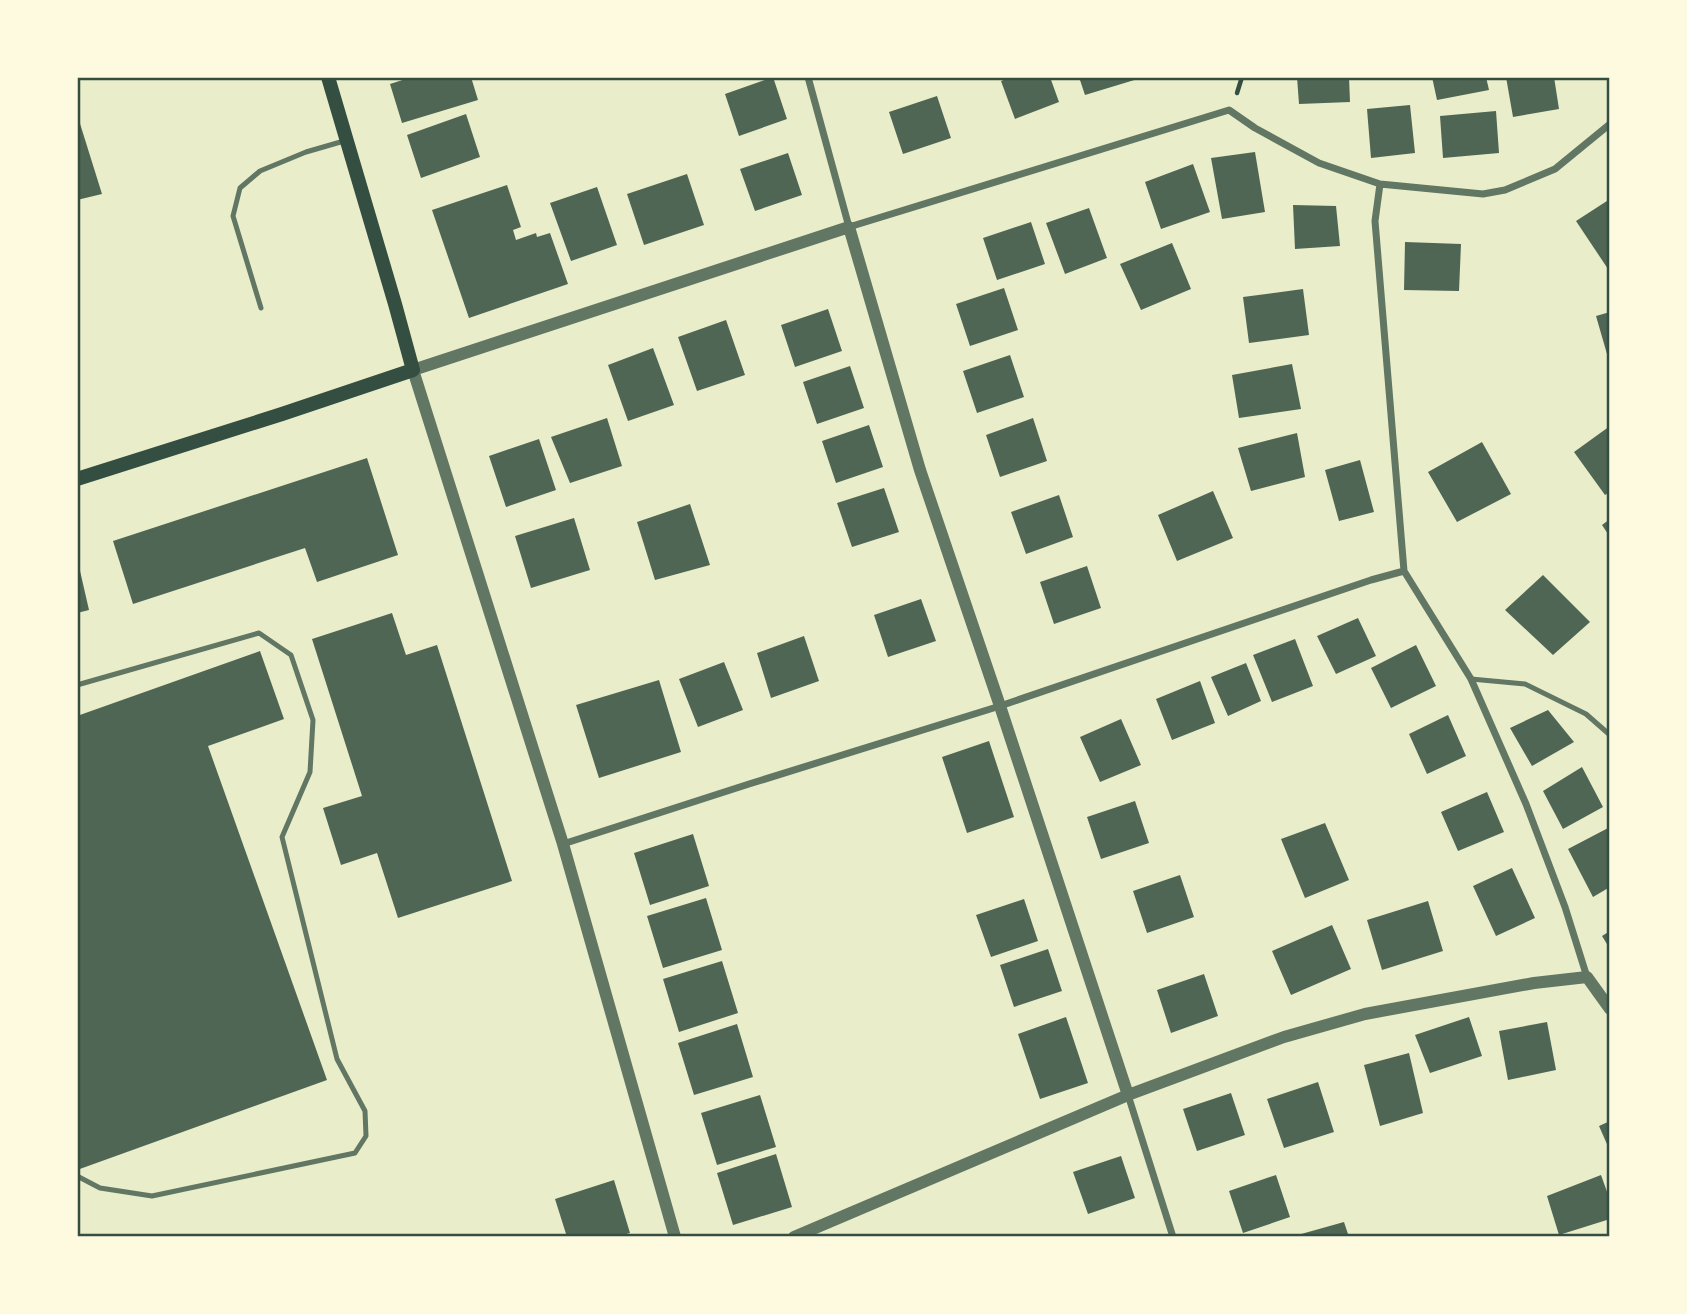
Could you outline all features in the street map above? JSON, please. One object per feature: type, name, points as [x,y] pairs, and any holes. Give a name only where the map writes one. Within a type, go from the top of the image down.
[{"type":"main road","points":[[77,479],[413,370],[328,77]]},
{"type":"street","points":[[808,77],[920,470],[1173,1237]]},
{"type":"street","points":[[675,1237],[562,844],[413,370],[849,227],[1229,110],[1255,128],[1319,163],[1380,184],[1483,194],[1505,190],[1555,169],[1610,124]]},
{"type":"street","points":[[1380,184],[1375,221],[1404,571],[1471,679],[1527,804],[1565,906],[1587,977],[1610,1009]]},
{"type":"street","points":[[562,844],[1000,706],[1358,584],[1404,571]]},
{"type":"street","points":[[794,1237],[1128,1095],[1284,1037],[1364,1014],[1534,983],[1587,977]]},
{"type":"lane","points":[[261,308],[233,216],[240,188],[260,171],[306,152],[347,140]]},
{"type":"lane","points":[[77,685],[259,633],[291,655],[313,720],[310,772],[282,837],[337,1059],[365,1111],[366,1136],[355,1153],[152,1196],[100,1188],[77,1176]]},
{"type":"lane","points":[[1471,679],[1525,684],[1586,714],[1610,735]]},
{"type":"building","points":[[412,77],[471,77],[478,100],[402,123],[390,84]]},
{"type":"building","points":[[773,77],[787,119],[739,136],[725,94]]},
{"type":"building","points":[[1011,77],[1050,77],[1059,102],[1015,119],[1001,81]]},
{"type":"building","points":[[1079,77],[1141,77],[1141,78],[1085,95]]},
{"type":"building","points":[[1297,77],[1349,77],[1350,102],[1299,104]]},
{"type":"building","points":[[1432,77],[1486,77],[1489,90],[1437,100]]},
{"type":"building","points":[[1506,77],[1554,77],[1559,109],[1513,117]]},
{"type":"building","points":[[937,96],[951,138],[903,154],[889,112]]},
{"type":"building","points":[[1410,105],[1415,153],[1371,158],[1367,109]]},
{"type":"building","points":[[1496,111],[1499,153],[1443,158],[1440,116]]},
{"type":"building","points":[[77,114],[102,194],[77,200]]},
{"type":"building","points":[[466,114],[480,157],[421,178],[407,135]]},
{"type":"building","points":[[1255,152],[1265,212],[1222,219],[1211,158]]},
{"type":"building","points":[[788,153],[802,195],[755,211],[740,169]]},
{"type":"building","points":[[1193,164],[1210,212],[1161,229],[1145,182]]},
{"type":"building","points":[[687,174],[704,225],[644,245],[627,194]]},
{"type":"building","points":[[507,185],[521,227],[513,230],[516,240],[536,233],[537,237],[550,233],[568,284],[469,318],[432,210]]},
{"type":"building","points":[[597,187],[617,245],[571,261],[550,203]]},
{"type":"building","points":[[1610,199],[1610,268],[1608,269],[1576,221]]},
{"type":"building","points":[[1293,205],[1336,206],[1340,246],[1295,249]]},
{"type":"building","points":[[1089,208],[1107,258],[1065,274],[1046,223]]},
{"type":"building","points":[[1031,222],[1045,264],[997,280],[983,238]]},
{"type":"building","points":[[1405,242],[1461,244],[1459,291],[1404,290]]},
{"type":"building","points":[[1172,243],[1191,289],[1141,310],[1120,264]]},
{"type":"building","points":[[1004,288],[1018,330],[970,346],[956,304]]},
{"type":"building","points":[[1303,289],[1309,335],[1249,343],[1243,297]]},
{"type":"building","points":[[828,309],[842,351],[795,367],[781,325]]},
{"type":"building","points":[[1610,312],[1610,361],[1609,361],[1596,316]]},
{"type":"building","points":[[726,320],[745,375],[697,391],[678,337]]},
{"type":"building","points":[[653,348],[674,405],[628,421],[608,365]]},
{"type":"building","points":[[1010,355],[1024,397],[977,413],[963,371]]},
{"type":"building","points":[[1292,364],[1301,409],[1239,418],[1232,375]]},
{"type":"building","points":[[850,366],[864,408],[817,424],[803,382]]},
{"type":"building","points":[[607,418],[622,466],[570,483],[551,437]]},
{"type":"building","points":[[1033,418],[1047,461],[1000,477],[986,435]]},
{"type":"building","points":[[869,425],[883,467],[836,483],[822,441]]},
{"type":"building","points":[[1610,426],[1610,492],[1605,495],[1574,452]]},
{"type":"building","points":[[1297,433],[1305,477],[1251,491],[1238,448]]},
{"type":"building","points":[[539,439],[556,490],[506,507],[489,456]]},
{"type":"building","points":[[1482,442],[1511,494],[1457,522],[1428,472]]},
{"type":"building","points":[[367,458],[398,555],[317,582],[305,548],[133,604],[113,541]]},
{"type":"building","points":[[1360,460],[1374,512],[1339,521],[1325,470]]},
{"type":"building","points":[[884,488],[899,532],[852,547],[837,503]]},
{"type":"building","points":[[1213,491],[1233,538],[1177,561],[1158,515]]},
{"type":"building","points":[[1059,495],[1073,537],[1026,554],[1011,512]]},
{"type":"building","points":[[690,504],[710,565],[655,580],[637,522]]},
{"type":"building","points":[[574,518],[590,570],[531,588],[515,536]]},
{"type":"building","points":[[1610,519],[1610,537],[1602,525]]},
{"type":"building","points":[[77,563],[89,610],[77,613]]},
{"type":"building","points":[[1087,566],[1101,608],[1054,624],[1040,582]]},
{"type":"building","points":[[1543,575],[1590,622],[1553,655],[1505,610]]},
{"type":"building","points":[[921,599],[936,641],[888,657],[874,615]]},
{"type":"building","points":[[392,613],[406,655],[437,645],[512,881],[398,918],[377,853],[341,865],[323,808],[362,796],[312,639]]},
{"type":"building","points":[[1358,618],[1376,656],[1336,674],[1317,636]]},
{"type":"building","points":[[804,636],[819,681],[771,698],[757,653]]},
{"type":"building","points":[[1295,639],[1313,686],[1272,702],[1253,655]]},
{"type":"building","points":[[1416,645],[1436,686],[1391,708],[1371,668]]},
{"type":"building","points":[[260,651],[284,719],[208,746],[327,1080],[77,1170],[77,716]]},
{"type":"building","points":[[724,662],[743,710],[698,727],[679,679]]},
{"type":"building","points":[[1246,663],[1261,701],[1228,716],[1211,677]]},
{"type":"building","points":[[659,680],[681,752],[599,778],[576,705]]},
{"type":"building","points":[[1200,681],[1215,723],[1172,740],[1156,699]]},
{"type":"building","points":[[1548,710],[1574,742],[1532,766],[1510,728]]},
{"type":"building","points":[[1448,715],[1466,756],[1427,774],[1409,734]]},
{"type":"building","points":[[1121,719],[1141,765],[1100,782],[1080,737]]},
{"type":"building","points":[[989,741],[1014,817],[967,833],[942,757]]},
{"type":"building","points":[[1582,767],[1603,807],[1563,829],[1543,791]]},
{"type":"building","points":[[1487,792],[1504,832],[1458,851],[1441,812]]},
{"type":"building","points":[[1135,801],[1149,843],[1101,859],[1087,817]]},
{"type":"building","points":[[1325,823],[1349,880],[1305,898],[1281,839]]},
{"type":"building","points":[[1610,827],[1610,887],[1593,897],[1568,849]]},
{"type":"building","points":[[693,834],[709,886],[650,905],[634,853]]},
{"type":"building","points":[[1512,868],[1535,918],[1496,936],[1473,886]]},
{"type":"building","points":[[1180,875],[1194,917],[1147,933],[1133,891]]},
{"type":"building","points":[[706,898],[722,950],[663,968],[647,916]]},
{"type":"building","points":[[1024,899],[1038,941],[991,957],[976,915]]},
{"type":"building","points":[[1428,901],[1443,951],[1382,970],[1367,920]]},
{"type":"building","points":[[1332,925],[1351,969],[1291,995],[1272,951]]},
{"type":"building","points":[[1610,931],[1610,949],[1602,936]]},
{"type":"building","points":[[1048,949],[1062,991],[1014,1007],[1000,965]]},
{"type":"building","points":[[722,961],[738,1013],[679,1032],[663,979]]},
{"type":"building","points":[[1204,974],[1218,1016],[1171,1033],[1157,990]]},
{"type":"building","points":[[1066,1017],[1088,1083],[1040,1099],[1018,1034]]},
{"type":"building","points":[[1469,1017],[1482,1056],[1430,1073],[1415,1035]]},
{"type":"building","points":[[1547,1022],[1556,1070],[1508,1080],[1499,1031]]},
{"type":"building","points":[[737,1024],[753,1077],[694,1095],[678,1043]]},
{"type":"building","points":[[1409,1053],[1423,1113],[1380,1126],[1364,1065]]},
{"type":"building","points":[[1318,1082],[1334,1132],[1284,1148],[1267,1099]]},
{"type":"building","points":[[1231,1093],[1245,1135],[1197,1151],[1183,1109]]},
{"type":"building","points":[[760,1095],[776,1147],[717,1165],[701,1113]]},
{"type":"building","points":[[1610,1121],[1610,1151],[1599,1126]]},
{"type":"building","points":[[776,1154],[792,1207],[733,1225],[717,1173]]},
{"type":"building","points":[[1121,1156],[1135,1198],[1088,1214],[1073,1172]]},
{"type":"building","points":[[1276,1175],[1290,1217],[1243,1233],[1229,1191]]},
{"type":"building","points":[[1601,1175],[1610,1200],[1610,1219],[1559,1235],[1547,1196]]},
{"type":"building","points":[[614,1180],[630,1233],[616,1237],[567,1237],[555,1199]]},
{"type":"building","points":[[1344,1222],[1349,1237],[1294,1237],[1294,1236]]}]
